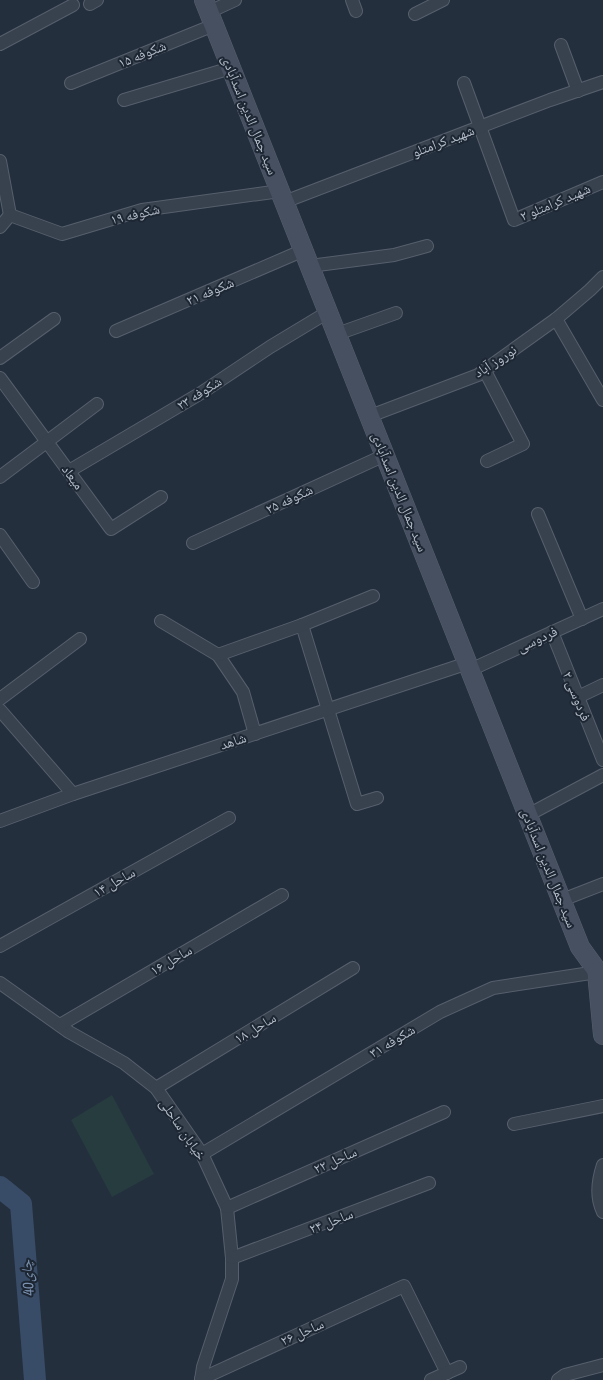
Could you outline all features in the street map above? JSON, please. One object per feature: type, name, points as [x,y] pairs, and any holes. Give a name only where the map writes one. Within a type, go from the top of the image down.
[{"type":"main road","name":"سید جمال الدین اسدآبادی","points":[[209,12],[580,947],[600,976]]},
{"type":"main road","points":[[600,976],[603,1036]]},
{"type":"street","name":"شکوفه ۱۵","points":[[71,83],[235,0]]},
{"type":"street","points":[[415,14],[443,0]]},
{"type":"street","points":[[0,44],[73,5]]},
{"type":"street","points":[[561,45],[578,91]]},
{"type":"street","points":[[124,100],[231,68]]},
{"type":"street","name":"شهید کرامتلو","points":[[282,197],[603,82]]},
{"type":"street","points":[[464,83],[479,128]]},
{"type":"street","name":"شهید کرامتلو ۲","points":[[479,128],[514,220],[603,182]]},
{"type":"street","points":[[0,161],[10,215],[0,227]]},
{"type":"street","name":"شکوفه ۱۹","points":[[10,215],[62,234],[142,210],[282,197]]},
{"type":"street","name":"شکوفه ۲۱","points":[[116,331],[307,258],[394,255],[427,246]]},
{"type":"street","name":"نوروز آباد","points":[[370,416],[485,371],[556,319],[603,277]]},
{"type":"street","name":"شکوفه ۲۳","points":[[69,472],[201,393],[328,312]]},
{"type":"street","points":[[337,334],[396,313]]},
{"type":"street","points":[[0,358],[54,319]]},
{"type":"street","points":[[556,319],[603,400]]},
{"type":"street","points":[[485,371],[523,444],[487,461]]},
{"type":"street","name":"میعاد","points":[[0,378],[111,529],[161,497]]},
{"type":"street","points":[[0,477],[97,404]]},
{"type":"street","name":"شکوفه ۲۵","points":[[193,543],[385,454]]},
{"type":"street","points":[[538,514],[582,619]]},
{"type":"street","points":[[0,535],[33,582]]},
{"type":"street","points":[[218,656],[373,596]]},
{"type":"street","name":"فردوسی","points":[[469,667],[603,609]]},
{"type":"street","points":[[162,621],[218,656],[243,692],[255,734]]},
{"type":"street","points":[[302,625],[357,804],[378,798]]},
{"type":"street","name":"فردوسی ۲","points":[[552,632],[603,760]]},
{"type":"street","points":[[0,699],[80,639]]},
{"type":"street","name":"شاهد","points":[[0,821],[72,794],[329,709],[469,667]]},
{"type":"street","points":[[578,697],[603,685]]},
{"type":"street","points":[[0,710],[72,794]]},
{"type":"street","points":[[528,815],[603,775]]},
{"type":"street","name":"ساحل ۱۴","points":[[0,946],[229,818]]},
{"type":"street","points":[[562,900],[603,884]]},
{"type":"street","name":"ساحل ۱۶","points":[[60,1025],[282,895]]},
{"type":"street","name":"ساحل ۱۸","points":[[156,1088],[353,968]]},
{"type":"street","name":"شکوفه ۳۱","points":[[202,1154],[440,1012],[493,988],[600,976]]},
{"type":"street","name":"خیابان ساحلی","points":[[0,983],[60,1025],[124,1063],[156,1088],[202,1154],[227,1208],[232,1279],[201,1380]]},
{"type":"street","points":[[514,1124],[603,1106]]},
{"type":"street","name":"ساحل ۲۲","points":[[227,1208],[444,1112]]},
{"type":"street","points":[[603,1165],[600,1173],[598,1203],[603,1212]]},
{"type":"street","name":"ساحل ۲۴","points":[[232,1258],[429,1183]]},
{"type":"street","name":"ساحل ۲۶","points":[[201,1380],[404,1286],[447,1373]]},
{"type":"street","points":[[558,1380],[565,1376],[578,1376],[603,1365]]},
{"type":"street","points":[[431,1380],[460,1367]]},
{"type":"green space","points":[[112,1095],[154,1174],[112,1197],[71,1120]]},
{"type":"waterway","name":"40چای","points":[[0,1187],[21,1204],[35,1380]]}]
